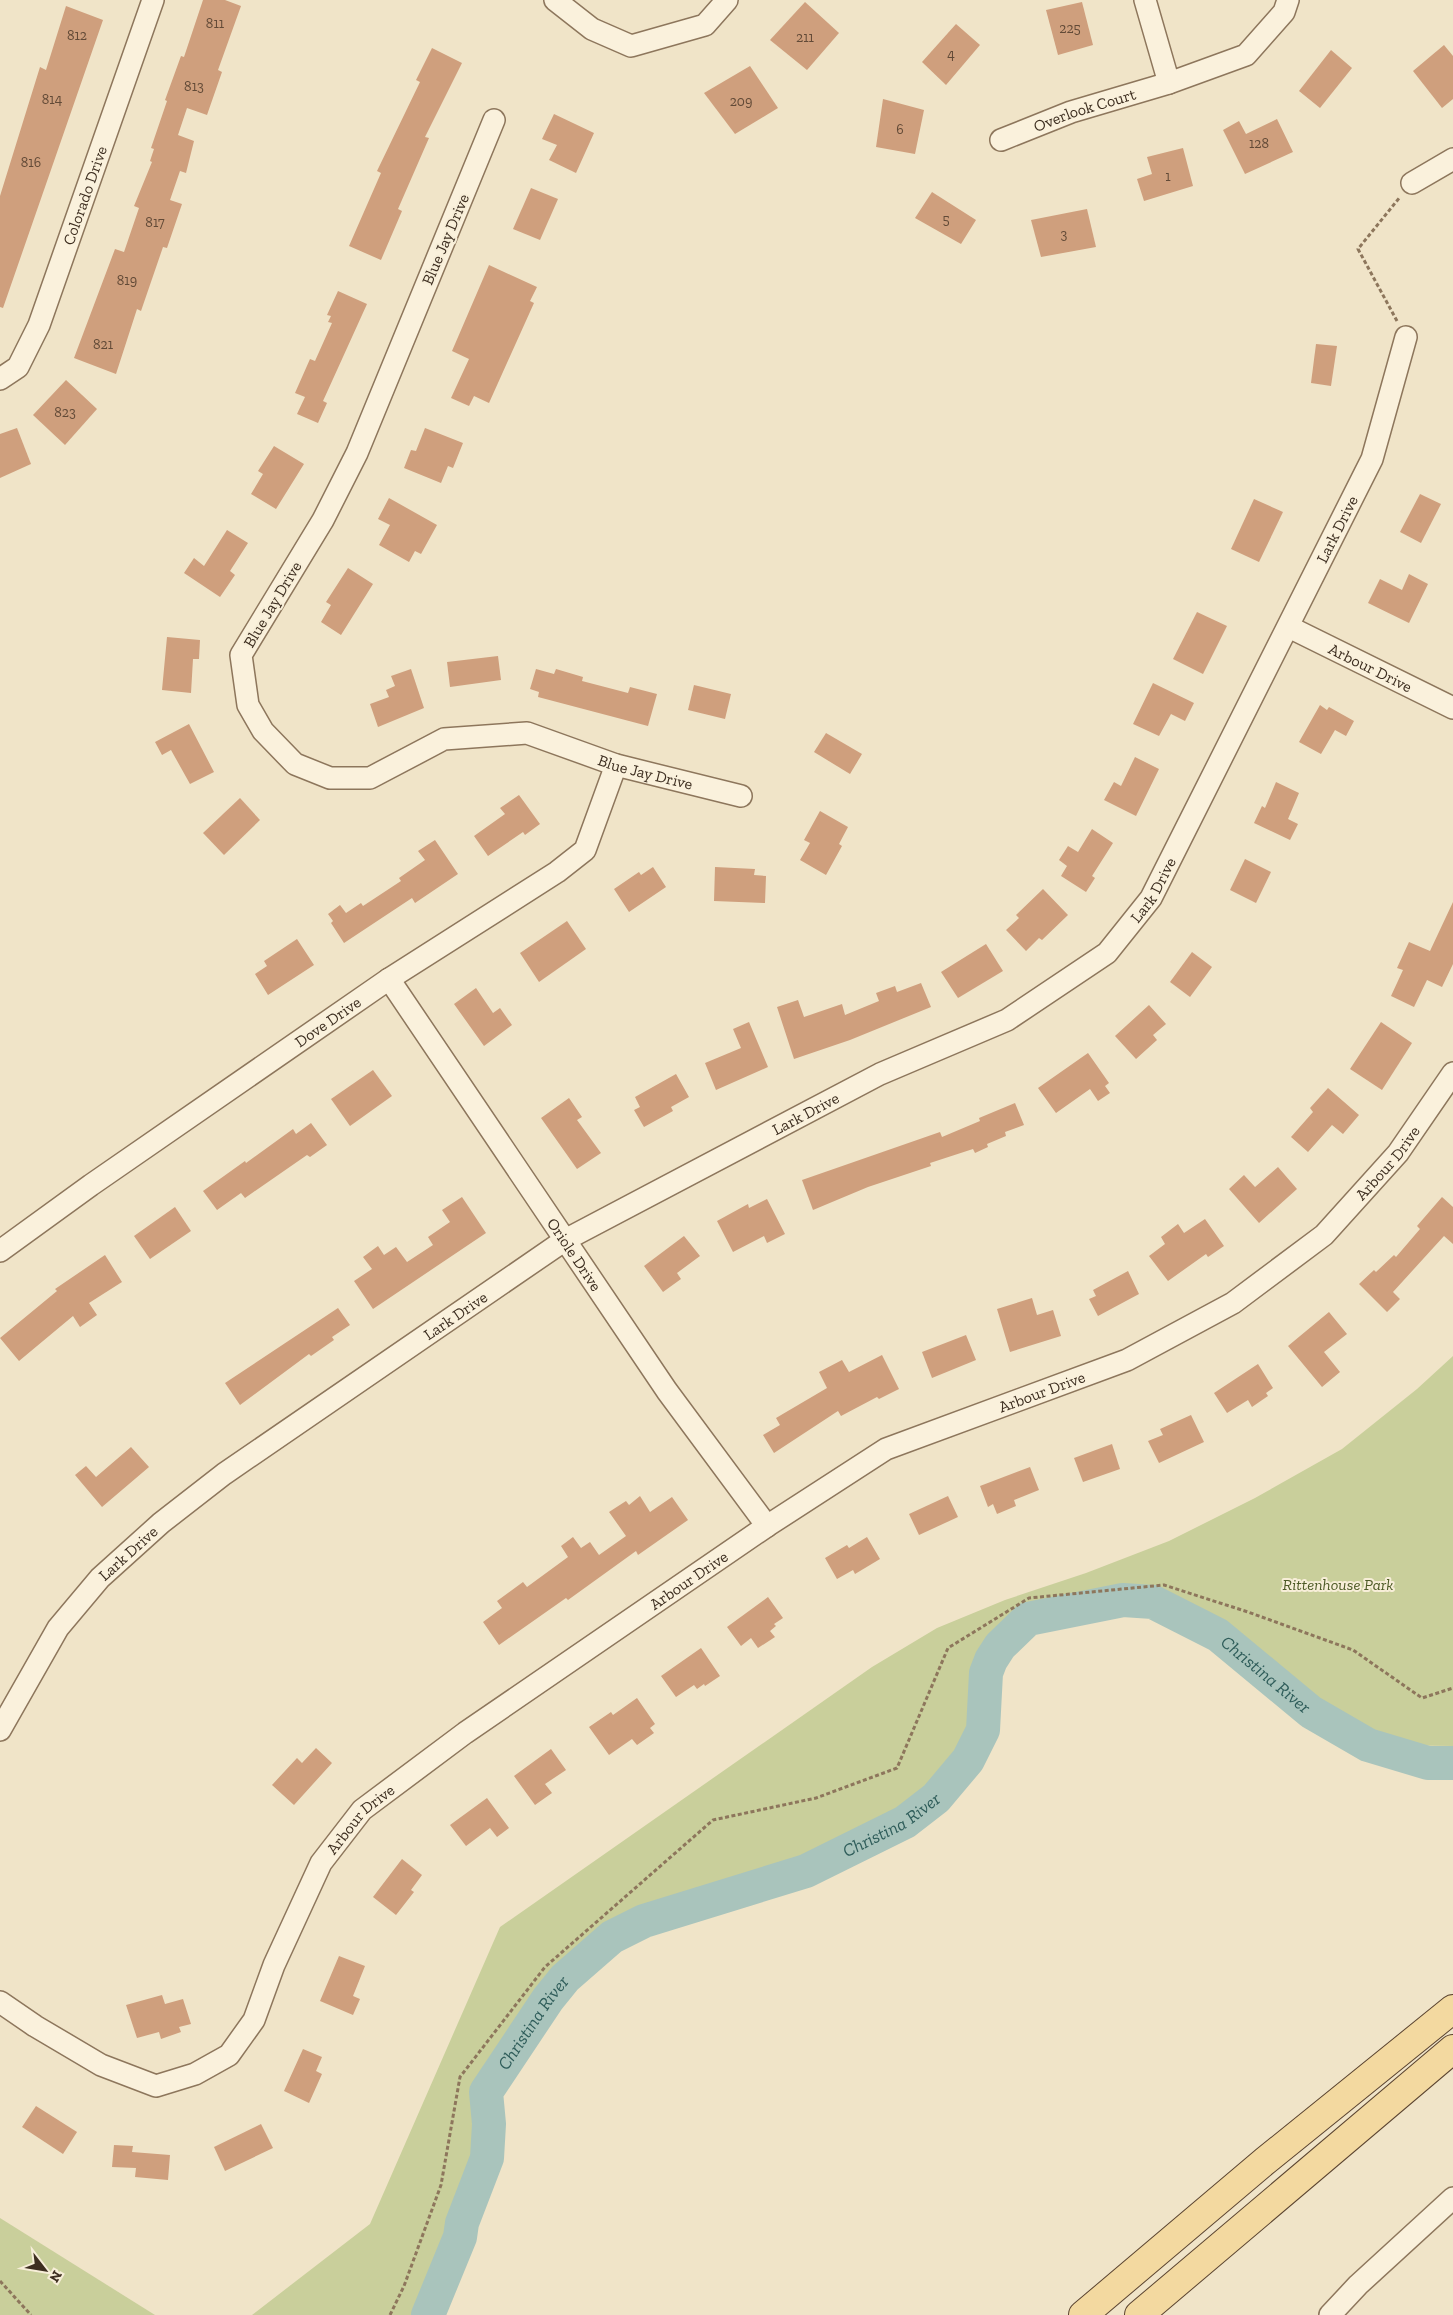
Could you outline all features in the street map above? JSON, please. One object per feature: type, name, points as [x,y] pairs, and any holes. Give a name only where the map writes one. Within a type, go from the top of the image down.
[{"type":"main road","points":[[1095,2311],[1264,2161],[1453,2009]]},
{"type":"main road","points":[[1139,2315],[1453,2049]]},
{"type":"street","name":"Colorado Drive","points":[[0,379],[18,367],[39,324],[153,0]]},
{"type":"street","points":[[555,0],[592,29],[631,46],[705,25],[727,0]]},
{"type":"street","points":[[1145,0],[1169,83]]},
{"type":"street","name":"Overlook Court","points":[[1001,140],[1071,112],[1169,83],[1246,55],[1284,12],[1288,0]]},
{"type":"street","name":"Blue Jay Drive","points":[[494,120],[357,453],[323,520],[241,655],[248,705],[263,732],[295,764],[330,778],[370,778],[444,739],[528,733],[616,765],[740,796]]},
{"type":"street","points":[[1412,183],[1453,158]]},
{"type":"street","name":"Lark Drive","points":[[0,1730],[58,1628],[100,1578],[161,1523],[224,1474],[564,1240],[880,1074],[1007,1020],[1107,952],[1151,898],[1372,459],[1406,337]]},
{"type":"street","name":"Arbour Drive","points":[[1289,627],[1453,708]]},
{"type":"street","name":"Dove Drive","points":[[0,1251],[91,1185],[389,979],[557,872],[585,850],[616,765]]},
{"type":"street","name":"Oriole Drive","points":[[389,979],[667,1391],[767,1526]]},
{"type":"street","name":"Arbour Drive","points":[[0,2002],[35,2026],[101,2065],[156,2086],[195,2074],[229,2055],[254,2020],[274,1965],[321,1863],[362,1810],[465,1733],[767,1526],[886,1448],[1127,1360],[1233,1303],[1324,1235],[1398,1153],[1453,1072]]},
{"type":"street","points":[[1330,2315],[1358,2285],[1453,2198]]},
{"type":"path","points":[[1406,337],[1358,249],[1412,183]]},
{"type":"path","points":[[390,2315],[404,2286],[440,2185],[460,2077],[545,1967],[713,1820],[816,1798],[897,1768],[948,1648],[1029,1598],[1164,1585],[1248,1612],[1353,1650],[1422,1698],[1453,1688]]},
{"type":"path","points":[[0,2281],[31,2315]]},
{"type":"green space","name":"Rittenhouse Park","points":[[1453,1356],[1453,1746],[1368,1745],[1311,1712],[1218,1635],[1153,1602],[1123,1600],[1028,1619],[1000,1646],[991,1660],[986,1673],[983,1730],[968,1760],[936,1798],[905,1822],[806,1871],[644,1921],[612,1937],[565,1978],[548,1999],[486,2092],[489,2124],[487,2158],[462,2223],[460,2237],[428,2315],[252,2315],[370,2224],[500,1927],[872,1667],[937,1628],[1005,1600],[1086,1573],[1169,1541],[1255,1498],[1342,1449],[1417,1389]]},
{"type":"green space","points":[[0,2218],[155,2315],[0,2315]]},
{"type":"building","points":[[203,0],[225,0],[241,6],[218,70],[222,72],[207,115],[187,108],[178,135],[194,141],[186,173],[180,171],[170,200],[182,204],[167,248],[163,247],[141,311],[137,309],[116,374],[74,358],[115,249],[124,252],[139,208],[134,206],[152,162],[150,161],[154,149],[151,148],[167,101],[165,100],[181,56],[184,57]]},
{"type":"building","points":[[805,2],[839,33],[807,70],[770,40]]},
{"type":"building","points":[[1082,2],[1093,45],[1058,55],[1046,10]]},
{"type":"building","points":[[66,6],[103,20],[3,308],[0,307],[0,196],[40,67],[46,70]]},
{"type":"building","points":[[956,24],[980,45],[946,85],[922,62]]},
{"type":"building","points":[[1444,45],[1453,56],[1453,99],[1442,108],[1413,71]]},
{"type":"building","points":[[432,48],[462,63],[425,137],[429,138],[398,209],[402,211],[381,260],[349,246],[381,173],[377,171],[420,82],[416,80]]},
{"type":"building","points":[[1331,50],[1352,68],[1320,108],[1299,91]]},
{"type":"building","points":[[750,66],[778,108],[735,134],[704,93]]},
{"type":"building","points":[[883,99],[924,110],[915,154],[876,147]]},
{"type":"building","points":[[554,114],[594,133],[576,173],[549,160],[557,145],[542,139]]},
{"type":"building","points":[[1277,119],[1293,152],[1245,174],[1223,130],[1239,121],[1246,134]]},
{"type":"building","points":[[1183,148],[1193,186],[1144,201],[1137,179],[1152,174],[1147,157]]},
{"type":"building","points":[[531,188],[558,199],[540,240],[513,229]]},
{"type":"building","points":[[932,192],[976,220],[961,244],[915,218]]},
{"type":"building","points":[[1087,209],[1096,247],[1041,257],[1031,220]]},
{"type":"building","points":[[489,265],[537,287],[530,301],[534,303],[489,403],[474,396],[469,406],[451,398],[469,359],[452,351]]},
{"type":"building","points":[[338,291],[367,304],[323,401],[327,403],[318,423],[297,414],[305,397],[295,393],[310,359],[315,361],[332,323],[328,322],[331,316],[327,315]]},
{"type":"building","points":[[1316,344],[1337,346],[1331,386],[1311,383]]},
{"type":"building","points":[[66,380],[97,409],[65,445],[33,415]]},
{"type":"building","points":[[17,428],[31,464],[0,478],[0,434]]},
{"type":"building","points":[[425,428],[463,443],[453,468],[448,466],[441,483],[404,468],[411,450],[416,451]]},
{"type":"building","points":[[274,446],[304,464],[276,509],[251,494],[263,474],[258,471]]},
{"type":"building","points":[[1420,494],[1441,504],[1421,543],[1400,532]]},
{"type":"building","points":[[389,498],[437,525],[421,554],[415,551],[409,562],[379,545],[390,525],[378,519]]},
{"type":"building","points":[[1254,499],[1283,512],[1259,562],[1231,549]]},
{"type":"building","points":[[227,530],[248,543],[230,571],[235,575],[220,597],[184,573],[194,558],[204,566]]},
{"type":"building","points":[[348,568],[373,584],[341,635],[321,622],[331,605],[326,602]]},
{"type":"building","points":[[1409,574],[1428,584],[1409,623],[1368,603],[1380,579],[1402,590]]},
{"type":"building","points":[[1197,612],[1227,626],[1203,674],[1173,659]]},
{"type":"building","points":[[167,637],[200,640],[199,659],[193,659],[191,693],[162,690]]},
{"type":"building","points":[[498,656],[501,680],[450,687],[447,662]]},
{"type":"building","points":[[411,669],[424,708],[378,727],[370,704],[389,697],[386,690],[395,686],[391,676]]},
{"type":"building","points":[[536,669],[554,674],[556,669],[583,677],[582,681],[628,693],[630,687],[657,694],[648,726],[538,697],[539,692],[530,689]]},
{"type":"building","points":[[1153,683],[1194,703],[1185,721],[1171,714],[1159,736],[1133,724]]},
{"type":"building","points":[[694,685],[731,694],[725,719],[688,710]]},
{"type":"building","points":[[1320,705],[1327,710],[1329,707],[1354,721],[1346,736],[1335,730],[1321,754],[1299,742]]},
{"type":"building","points":[[189,724],[214,772],[190,784],[171,750],[162,755],[155,742]]},
{"type":"building","points":[[826,733],[862,754],[850,774],[814,752]]},
{"type":"building","points":[[1135,757],[1159,769],[1136,816],[1104,800],[1114,782],[1121,786]]},
{"type":"building","points":[[1276,782],[1299,793],[1288,819],[1298,824],[1290,840],[1254,823],[1262,806],[1265,808]]},
{"type":"building","points":[[519,795],[540,824],[525,835],[523,832],[488,856],[474,836],[505,814],[500,808]]},
{"type":"building","points":[[240,798],[260,820],[224,855],[203,833]]},
{"type":"building","points":[[820,811],[848,827],[839,844],[842,846],[826,875],[800,860],[810,843],[804,840]]},
{"type":"building","points":[[1092,829],[1113,843],[1092,876],[1095,878],[1086,892],[1061,876],[1067,866],[1059,860],[1068,846],[1078,852]]},
{"type":"building","points":[[435,840],[458,874],[415,903],[412,898],[344,943],[331,923],[333,921],[328,914],[340,905],[346,913],[361,903],[363,906],[401,881],[399,878],[425,860],[418,851]]},
{"type":"building","points":[[1245,859],[1271,872],[1256,903],[1230,890]]},
{"type":"building","points":[[653,867],[666,887],[629,912],[614,889],[639,872],[641,875]]},
{"type":"building","points":[[715,867],[755,869],[754,875],[766,876],[765,903],[714,901]]},
{"type":"building","points":[[1043,889],[1068,915],[1042,940],[1039,938],[1026,951],[1006,930],[1019,918],[1016,915]]},
{"type":"building","points":[[1453,902],[1453,964],[1442,987],[1427,980],[1414,1007],[1391,996],[1403,970],[1397,968],[1409,942],[1430,951]]},
{"type":"building","points":[[567,921],[586,949],[539,982],[520,953]]},
{"type":"building","points":[[297,939],[314,965],[268,995],[255,974],[267,966],[264,961]]},
{"type":"building","points":[[986,944],[1003,971],[958,998],[941,972]]},
{"type":"building","points":[[1192,952],[1212,967],[1190,997],[1170,982]]},
{"type":"building","points":[[921,983],[931,1007],[850,1040],[794,1059],[777,1007],[798,1000],[804,1017],[842,1004],[845,1015],[879,1001],[876,993],[895,986],[897,992]]},
{"type":"building","points":[[476,988],[493,1013],[500,1008],[512,1025],[484,1046],[454,1004]]},
{"type":"building","points":[[1149,1005],[1166,1024],[1153,1035],[1157,1040],[1136,1059],[1115,1036]]},
{"type":"building","points":[[749,1022],[768,1067],[716,1090],[705,1063],[741,1048],[733,1029]]},
{"type":"building","points":[[1381,1022],[1412,1043],[1382,1090],[1350,1069]]},
{"type":"building","points":[[1088,1053],[1109,1083],[1105,1086],[1110,1093],[1098,1101],[1090,1089],[1056,1113],[1038,1088]]},
{"type":"building","points":[[373,1070],[392,1096],[350,1126],[331,1099]]},
{"type":"building","points":[[676,1074],[689,1097],[671,1107],[673,1111],[644,1127],[634,1110],[640,1107],[635,1097]]},
{"type":"building","points":[[1328,1088],[1359,1115],[1343,1134],[1332,1125],[1308,1152],[1291,1137],[1313,1112],[1310,1108]]},
{"type":"building","points":[[569,1098],[582,1117],[577,1120],[601,1153],[577,1169],[541,1118]]},
{"type":"building","points":[[1015,1103],[1024,1125],[1005,1132],[1006,1136],[987,1144],[988,1147],[975,1153],[973,1149],[930,1163],[931,1166],[868,1187],[813,1210],[802,1180],[940,1132],[942,1137],[980,1121],[979,1118]]},
{"type":"building","points":[[311,1123],[327,1145],[310,1157],[307,1155],[245,1198],[241,1193],[217,1210],[203,1191],[293,1129],[296,1134]]},
{"type":"building","points":[[1278,1167],[1297,1189],[1259,1223],[1229,1189],[1244,1175],[1255,1187]]},
{"type":"building","points":[[462,1197],[486,1233],[373,1309],[354,1281],[372,1269],[363,1257],[378,1246],[384,1255],[396,1247],[407,1262],[433,1245],[428,1237],[450,1222],[442,1210]]},
{"type":"building","points":[[1442,1197],[1453,1207],[1453,1244],[1444,1236],[1393,1292],[1400,1299],[1387,1312],[1359,1284],[1374,1270],[1376,1272],[1394,1255],[1396,1257],[1420,1229],[1417,1226]]},
{"type":"building","points":[[767,1199],[785,1234],[767,1243],[764,1236],[733,1252],[717,1221],[748,1204],[749,1208]]},
{"type":"building","points":[[175,1207],[191,1231],[150,1259],[134,1236]]},
{"type":"building","points":[[1205,1219],[1224,1246],[1208,1257],[1206,1254],[1168,1281],[1149,1256],[1165,1244],[1161,1237],[1178,1224],[1184,1233]]},
{"type":"building","points":[[684,1236],[700,1256],[677,1273],[681,1279],[663,1292],[644,1266]]},
{"type":"building","points":[[105,1255],[122,1282],[89,1303],[97,1315],[80,1327],[73,1316],[19,1361],[0,1338],[57,1291],[55,1289]]},
{"type":"building","points":[[1128,1271],[1139,1294],[1098,1316],[1089,1299],[1096,1296],[1093,1290]]},
{"type":"building","points":[[1032,1298],[1037,1315],[1053,1310],[1061,1336],[1010,1352],[997,1309]]},
{"type":"building","points":[[338,1308],[350,1325],[332,1337],[334,1340],[311,1356],[309,1354],[240,1405],[225,1383]]},
{"type":"building","points":[[1329,1312],[1347,1334],[1324,1352],[1340,1372],[1322,1387],[1288,1346]]},
{"type":"building","points":[[966,1335],[976,1360],[932,1378],[922,1352]]},
{"type":"building","points":[[882,1355],[899,1389],[879,1399],[877,1397],[841,1416],[838,1411],[774,1453],[763,1435],[780,1425],[776,1418],[827,1388],[819,1372],[842,1360],[849,1372]]},
{"type":"building","points":[[1258,1364],[1273,1388],[1266,1393],[1268,1396],[1252,1407],[1248,1400],[1227,1413],[1214,1393]]},
{"type":"building","points":[[1191,1415],[1204,1442],[1159,1463],[1148,1441],[1163,1435],[1160,1429]]},
{"type":"building","points":[[1112,1444],[1120,1469],[1083,1482],[1074,1458]]},
{"type":"building","points":[[131,1447],[149,1467],[102,1507],[75,1475],[86,1466],[96,1477]]},
{"type":"building","points":[[1030,1467],[1039,1490],[1014,1500],[1016,1506],[997,1514],[993,1504],[988,1507],[980,1486]]},
{"type":"building","points":[[640,1496],[650,1512],[672,1497],[688,1520],[638,1555],[636,1551],[568,1600],[566,1598],[499,1645],[483,1622],[502,1608],[497,1601],[523,1582],[527,1587],[568,1557],[561,1546],[573,1537],[581,1548],[590,1542],[599,1555],[626,1536],[609,1512],[626,1501],[629,1505]]},
{"type":"building","points":[[948,1496],[958,1517],[919,1535],[909,1514]]},
{"type":"building","points":[[867,1537],[880,1559],[855,1574],[853,1570],[837,1579],[825,1558],[847,1545],[849,1548]]},
{"type":"building","points":[[768,1597],[783,1618],[774,1624],[776,1626],[770,1631],[775,1637],[758,1648],[751,1638],[741,1646],[727,1627]]},
{"type":"building","points":[[701,1648],[720,1676],[697,1689],[694,1685],[676,1697],[661,1676]]},
{"type":"building","points":[[637,1698],[655,1724],[650,1728],[654,1733],[637,1745],[632,1739],[609,1755],[589,1727],[611,1712],[613,1715]]},
{"type":"building","points":[[316,1748],[332,1763],[294,1805],[272,1785],[297,1758],[302,1763]]},
{"type":"building","points":[[551,1749],[566,1770],[545,1784],[552,1793],[535,1805],[514,1776]]},
{"type":"building","points":[[487,1798],[509,1828],[497,1837],[490,1828],[466,1846],[450,1825]]},
{"type":"building","points":[[402,1859],[422,1875],[411,1890],[414,1892],[396,1915],[373,1897]]},
{"type":"building","points":[[339,1956],[365,1966],[353,1996],[360,1999],[353,2015],[320,2001]]},
{"type":"building","points":[[162,1995],[165,2004],[183,1999],[191,2024],[179,2027],[181,2032],[161,2039],[159,2032],[137,2038],[126,2005]]},
{"type":"building","points":[[303,2049],[322,2057],[316,2071],[322,2074],[309,2103],[284,2091]]},
{"type":"building","points":[[36,2106],[77,2132],[63,2154],[22,2127]]},
{"type":"building","points":[[261,2124],[273,2148],[225,2171],[214,2147]]},
{"type":"building","points":[[114,2145],[133,2146],[132,2152],[170,2155],[168,2180],[135,2177],[136,2168],[112,2167]]},
{"type":"waterway","name":"Christina River","points":[[428,2315],[460,2237],[462,2223],[487,2158],[489,2124],[486,2092],[548,1999],[565,1978],[612,1937],[644,1921],[806,1871],[905,1822],[936,1798],[968,1760],[983,1730],[986,1673],[991,1660],[1000,1646],[1028,1619],[1123,1600],[1153,1602],[1218,1635],[1311,1712],[1368,1745],[1428,1763],[1453,1763]]}]
